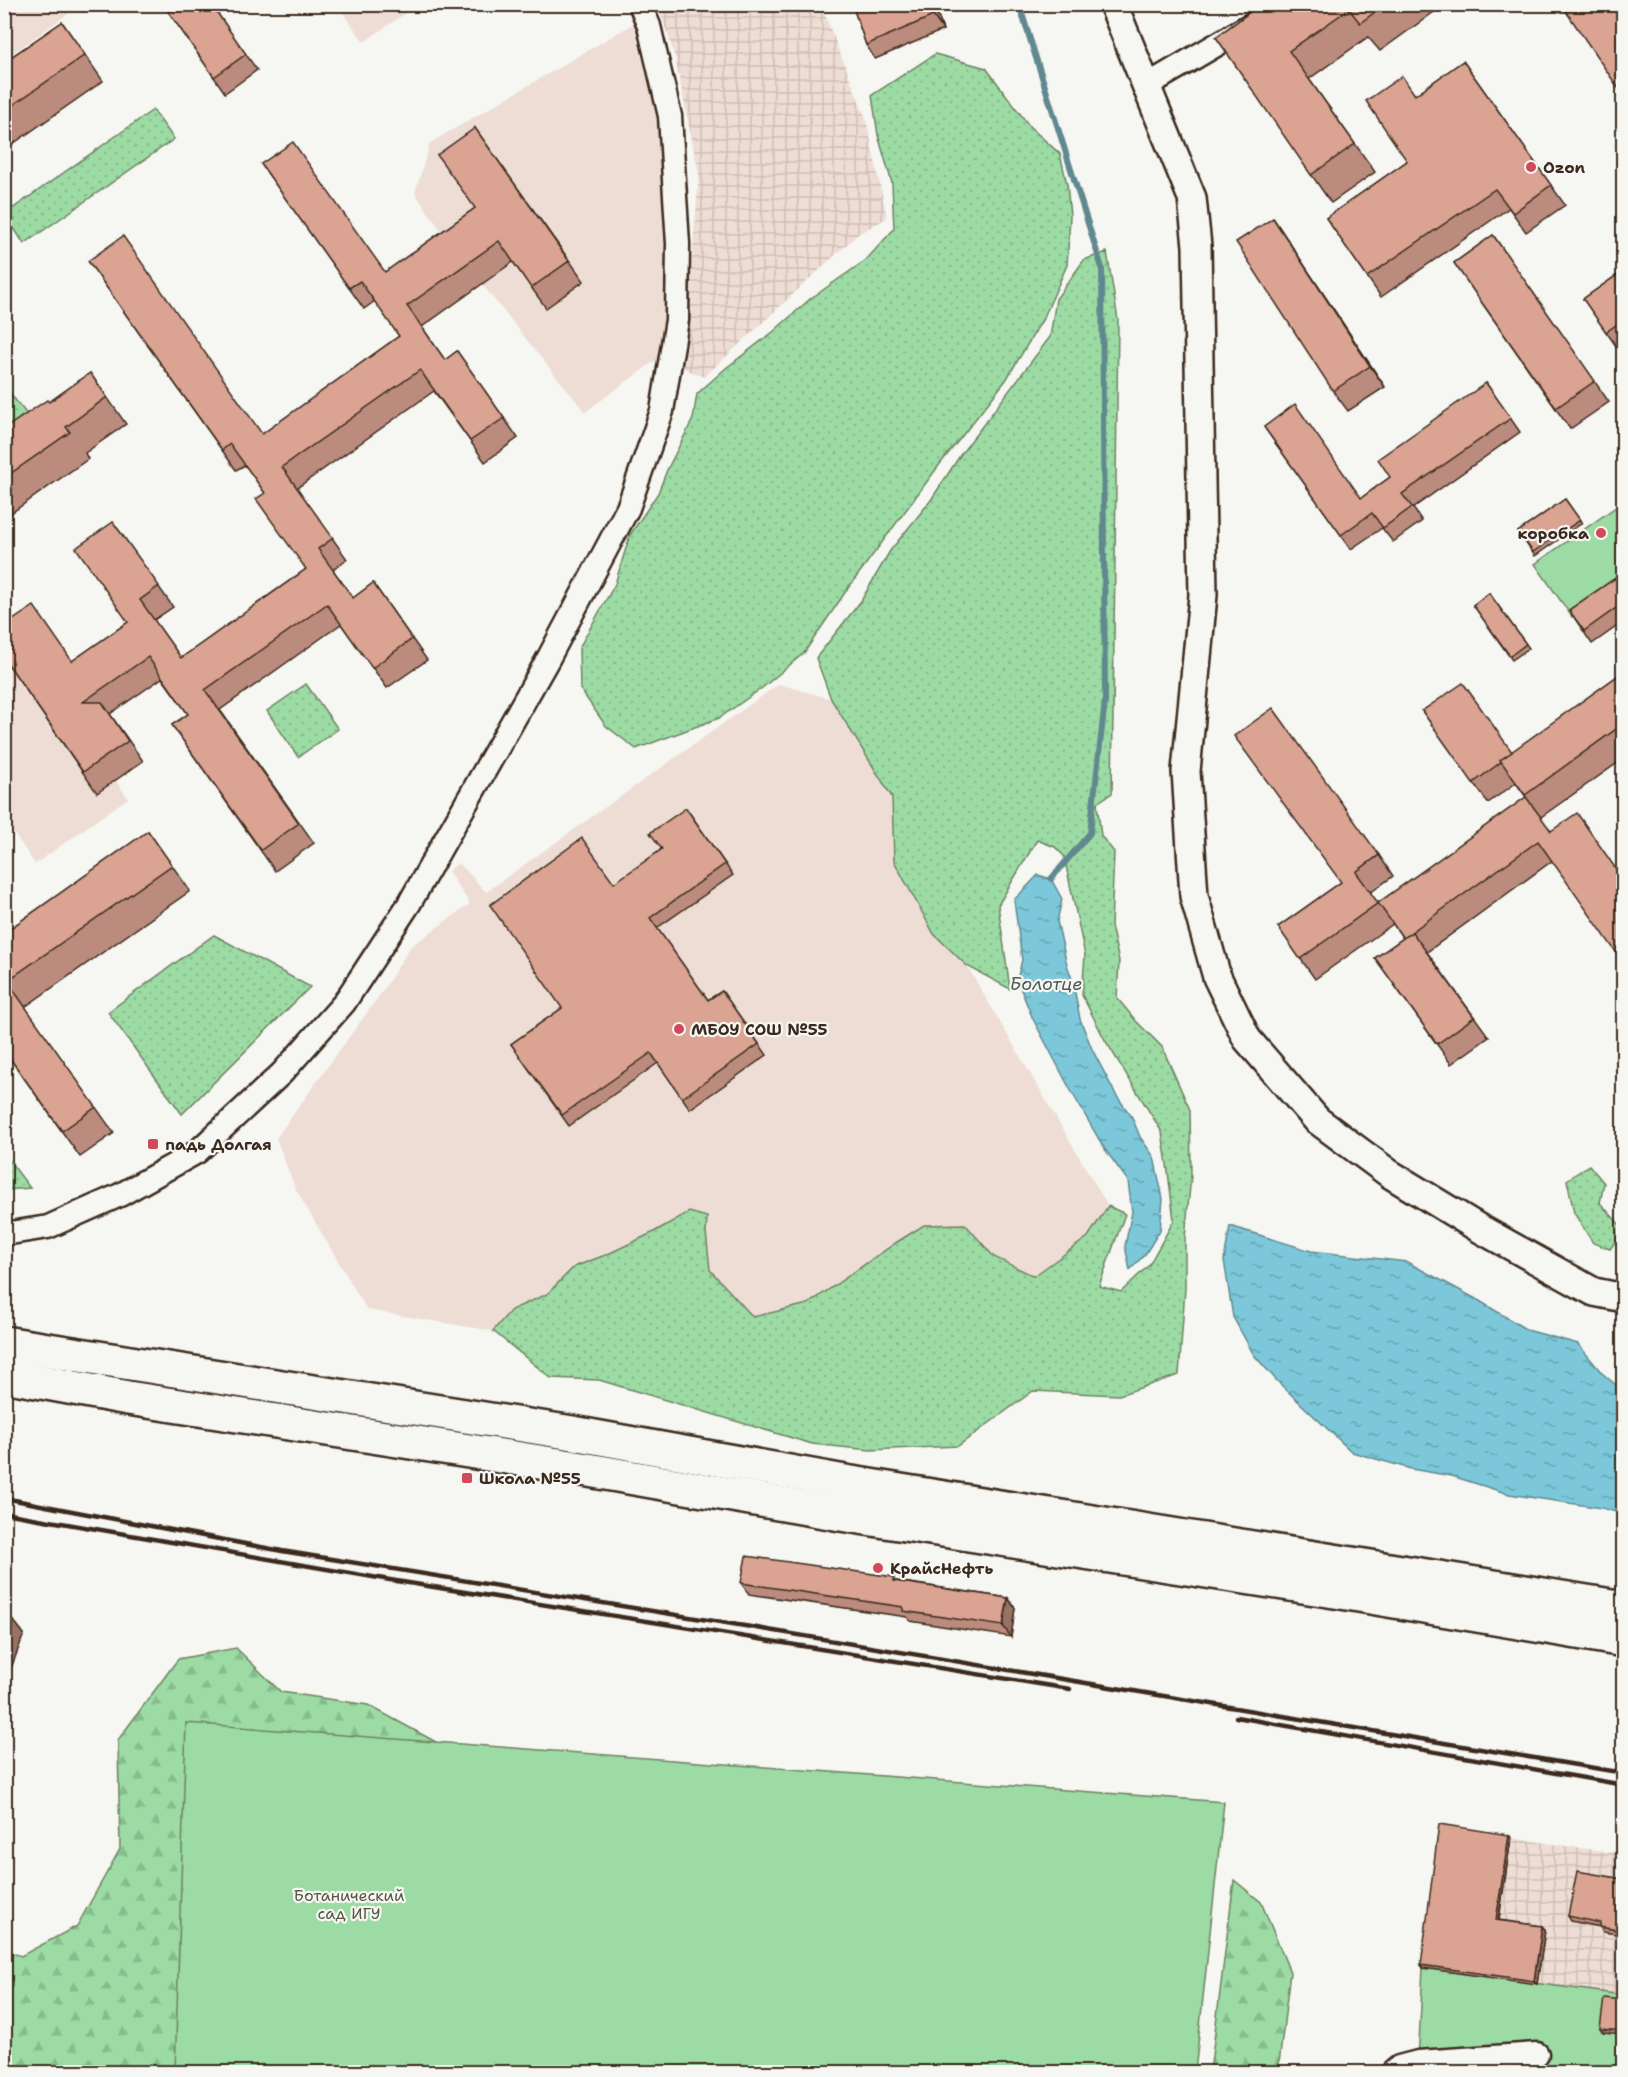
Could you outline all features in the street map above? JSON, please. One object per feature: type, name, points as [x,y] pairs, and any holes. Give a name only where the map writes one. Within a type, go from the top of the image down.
[{"type":"main road","points":[[4,1343],[573,1433],[845,1482],[1623,1608]]},
{"type":"main road","points":[[4,1375],[128,1398],[565,1466],[841,1514],[1341,1592],[1623,1640]]},
{"type":"street","points":[[4,1234],[48,1227],[120,1196],[197,1152],[282,1073],[344,1003],[415,894],[548,659],[628,508],[662,411],[677,320],[678,244],[670,116],[649,26],[640,4]]},
{"type":"street","points":[[1113,4],[1192,198],[1197,246],[1203,595],[1186,771],[1194,896],[1217,977],[1246,1039],[1317,1120],[1390,1174],[1477,1227],[1594,1292],[1623,1298]]},
{"type":"street","points":[[1146,86],[1286,4]]},
{"type":"street","points":[[1393,2073],[1399,2067],[1418,2062],[1537,2054]]},
{"type":"shaded area","points":[[5,4],[80,4],[80,5],[5,59]]},
{"type":"shaded area","points":[[337,5],[417,5],[364,42]]},
{"type":"shaded area","points":[[658,5],[821,5],[866,119],[887,218],[858,234],[704,377],[683,368],[699,175],[675,57]]},
{"type":"shaded area","points":[[633,24],[659,120],[667,217],[668,294],[660,357],[585,412],[456,252],[415,193],[430,143]]},
{"type":"shaded area","points":[[37,609],[143,762],[116,781],[128,798],[35,864],[5,820],[4,632]]},
{"type":"shaded area","name":"МБОУ СОШ №55","points":[[779,684],[831,699],[892,797],[894,861],[934,934],[967,966],[1108,1206],[1088,1237],[1034,1276],[994,1257],[965,1224],[897,1242],[808,1304],[753,1317],[710,1270],[706,1232],[707,1217],[689,1212],[652,1233],[574,1267],[547,1294],[511,1310],[493,1331],[367,1310],[295,1188],[276,1138],[384,989],[410,947],[470,904],[448,871],[459,863],[486,892]]},
{"type":"shaded area","points":[[1441,1828],[1623,1854],[1623,1995],[1537,1984]]},
{"type":"green space","points":[[935,54],[986,68],[1030,127],[1060,154],[1067,184],[1070,216],[1067,265],[1044,317],[1006,380],[940,464],[846,591],[804,653],[762,688],[719,718],[636,749],[606,726],[580,689],[579,648],[615,584],[630,535],[658,493],[693,419],[697,394],[810,299],[866,260],[894,229],[892,183],[878,135],[872,95]]},
{"type":"green space","points":[[153,110],[174,139],[24,244],[5,214]]},
{"type":"green space","points":[[1107,252],[1118,320],[1112,793],[1097,803],[1101,836],[1114,852],[1111,926],[1119,961],[1117,998],[1162,1047],[1190,1110],[1191,1175],[1185,1238],[1185,1288],[1179,1375],[1119,1395],[1033,1391],[958,1446],[870,1450],[812,1444],[599,1380],[551,1378],[493,1331],[511,1310],[547,1294],[574,1267],[652,1233],[689,1212],[707,1217],[706,1232],[710,1270],[753,1317],[808,1304],[924,1225],[965,1224],[994,1257],[1034,1276],[1088,1237],[1108,1206],[1125,1214],[1099,1286],[1121,1292],[1149,1265],[1174,1220],[1162,1132],[1105,1040],[1082,995],[1085,955],[1064,856],[1055,847],[1037,840],[998,905],[1010,989],[967,966],[934,934],[894,861],[892,797],[831,699],[816,658],[861,601],[890,551],[931,500],[961,454],[1050,337],[1056,299],[1084,260]]},
{"type":"green space","points":[[4,386],[34,423],[4,444]]},
{"type":"green space","name":"коробка","points":[[1623,502],[1623,581],[1572,617],[1535,564]]},
{"type":"green space","points":[[306,684],[338,729],[298,757],[267,711]]},
{"type":"green space","points":[[214,935],[310,987],[182,1114],[108,1012]]},
{"type":"green space","points":[[5,1155],[30,1188],[5,1190]]},
{"type":"green space","points":[[1589,1165],[1604,1183],[1600,1203],[1623,1228],[1610,1249],[1593,1243],[1574,1213],[1567,1180]]},
{"type":"green space","points":[[236,1648],[281,1692],[368,1705],[436,1742],[187,2072],[5,2072],[4,1950],[21,1956],[77,1926],[120,1849],[118,1740],[178,1659]]},
{"type":"green space","name":"Ботанический сад ИГУ","points":[[186,1723],[1224,1802],[1195,2072],[175,2072]]},
{"type":"green space","points":[[1234,1880],[1261,1902],[1290,1972],[1278,2072],[1210,2072]]},
{"type":"green space","points":[[1423,1968],[1623,1995],[1623,2072],[1411,2072],[1418,2062]]},
{"type":"water","name":"Болотце","points":[[1038,875],[1051,879],[1062,899],[1057,921],[1080,1019],[1092,1049],[1116,1095],[1132,1117],[1140,1137],[1154,1157],[1163,1199],[1160,1230],[1146,1253],[1130,1270],[1125,1246],[1132,1212],[1128,1181],[1104,1148],[1070,1089],[1033,1019],[1017,980],[1022,960],[1014,900]]},
{"type":"water","points":[[1230,1226],[1311,1251],[1407,1262],[1478,1300],[1527,1330],[1578,1344],[1602,1373],[1623,1391],[1623,1514],[1602,1508],[1509,1494],[1452,1476],[1411,1469],[1352,1452],[1278,1382],[1254,1355],[1233,1317],[1224,1260]]},
{"type":"building","points":[[163,4],[211,4],[246,54],[214,77]]},
{"type":"building","points":[[852,4],[929,4],[933,16],[866,45]]},
{"type":"building","points":[[1261,4],[1386,4],[1360,23],[1349,9],[1289,51],[1355,144],[1311,175],[1216,37]]},
{"type":"building","points":[[1561,4],[1611,4],[1623,22],[1623,95]]},
{"type":"building","points":[[62,22],[85,55],[4,111],[4,62]]},
{"type":"building","points":[[1463,61],[1551,185],[1513,213],[1495,189],[1367,277],[1326,218],[1407,161],[1366,101],[1402,76],[1415,95]]},
{"type":"building","points":[[475,128],[569,261],[531,288],[499,241],[407,306],[445,360],[457,351],[504,418],[470,441],[420,370],[282,467],[333,538],[318,549],[353,598],[373,583],[412,639],[372,668],[327,604],[205,690],[299,823],[261,850],[172,725],[188,714],[148,657],[83,702],[102,702],[128,741],[83,772],[4,658],[4,626],[34,606],[72,661],[128,622],[76,548],[113,522],[159,586],[140,600],[181,658],[306,569],[256,499],[265,493],[230,444],[222,450],[88,261],[123,236],[262,434],[399,336],[360,281],[349,288],[261,164],[293,142],[385,272],[475,208],[437,155]]},
{"type":"building","points":[[1273,218],[1370,366],[1333,391],[1236,242]]},
{"type":"building","points":[[1493,235],[1595,381],[1556,408],[1454,263]]},
{"type":"building","points":[[1623,271],[1623,320],[1606,332],[1583,299]]},
{"type":"building","points":[[90,373],[107,397],[66,427],[70,432],[4,478],[4,429],[47,400],[49,402]]},
{"type":"building","points":[[1486,383],[1511,418],[1402,494],[1412,507],[1383,528],[1372,513],[1341,535],[1264,427],[1295,404],[1361,498],[1390,477],[1378,459]]},
{"type":"building","points":[[1565,499],[1580,520],[1533,552],[1518,532]]},
{"type":"building","points":[[1623,573],[1623,603],[1584,631],[1569,610]]},
{"type":"building","points":[[1489,593],[1526,644],[1510,656],[1473,605]]},
{"type":"building","points":[[1623,672],[1623,724],[1525,795],[1500,760]]},
{"type":"building","points":[[1463,683],[1512,752],[1473,783],[1422,711]]},
{"type":"building","points":[[1273,708],[1379,855],[1356,872],[1378,903],[1300,959],[1278,927],[1341,882],[1234,736]]},
{"type":"building","points":[[1526,797],[1551,831],[1577,813],[1623,879],[1623,962],[1538,841],[1403,938],[1378,903]]},
{"type":"building","points":[[686,808],[725,864],[650,918],[708,1000],[722,991],[759,1044],[682,1098],[651,1053],[562,1115],[511,1044],[562,1008],[490,905],[582,838],[614,883],[662,849],[650,833]]},
{"type":"building","points":[[148,831],[172,865],[7,981],[96,1107],[62,1131],[4,1050],[4,933]]},
{"type":"building","points":[[1412,932],[1474,1017],[1437,1044],[1375,958]]},
{"type":"building","points":[[746,1556],[894,1577],[894,1581],[1008,1598],[1003,1626],[903,1611],[903,1607],[741,1583]]},
{"type":"building","points":[[4,1619],[14,1621],[4,1648]]},
{"type":"building","points":[[1439,1824],[1509,1835],[1496,1920],[1542,1926],[1534,1981],[1421,1965]]},
{"type":"building","points":[[1577,1871],[1623,1879],[1623,1931],[1600,1927],[1600,1923],[1568,1916]]},
{"type":"building","points":[[1604,1998],[1623,2000],[1623,2031],[1600,2029]]},
{"type":"building","points":[[1500,2066],[1533,2073],[1498,2073]]},
{"type":"waterway","points":[[1019,4],[1102,268],[1105,701],[1090,833],[1051,879]]},
{"type":"railway","points":[[4,1498],[282,1551],[1624,1773]]},
{"type":"railway","points":[[4,1513],[390,1580],[1070,1689]]},
{"type":"railway","points":[[1236,1717],[1624,1785]]},
{"type":"place","name":"Ozon","points":[[1531,167]]},
{"type":"place","name":"коробка","points":[[1601,533]]},
{"type":"place","name":"МБОУ СОШ №55","points":[[679,1029]]},
{"type":"place","name":"падь Долгая","points":[[153,1144]]},
{"type":"place","name":"Школа №55","points":[[467,1478]]},
{"type":"place","name":"КрайсНефть","points":[[878,1568]]}]
